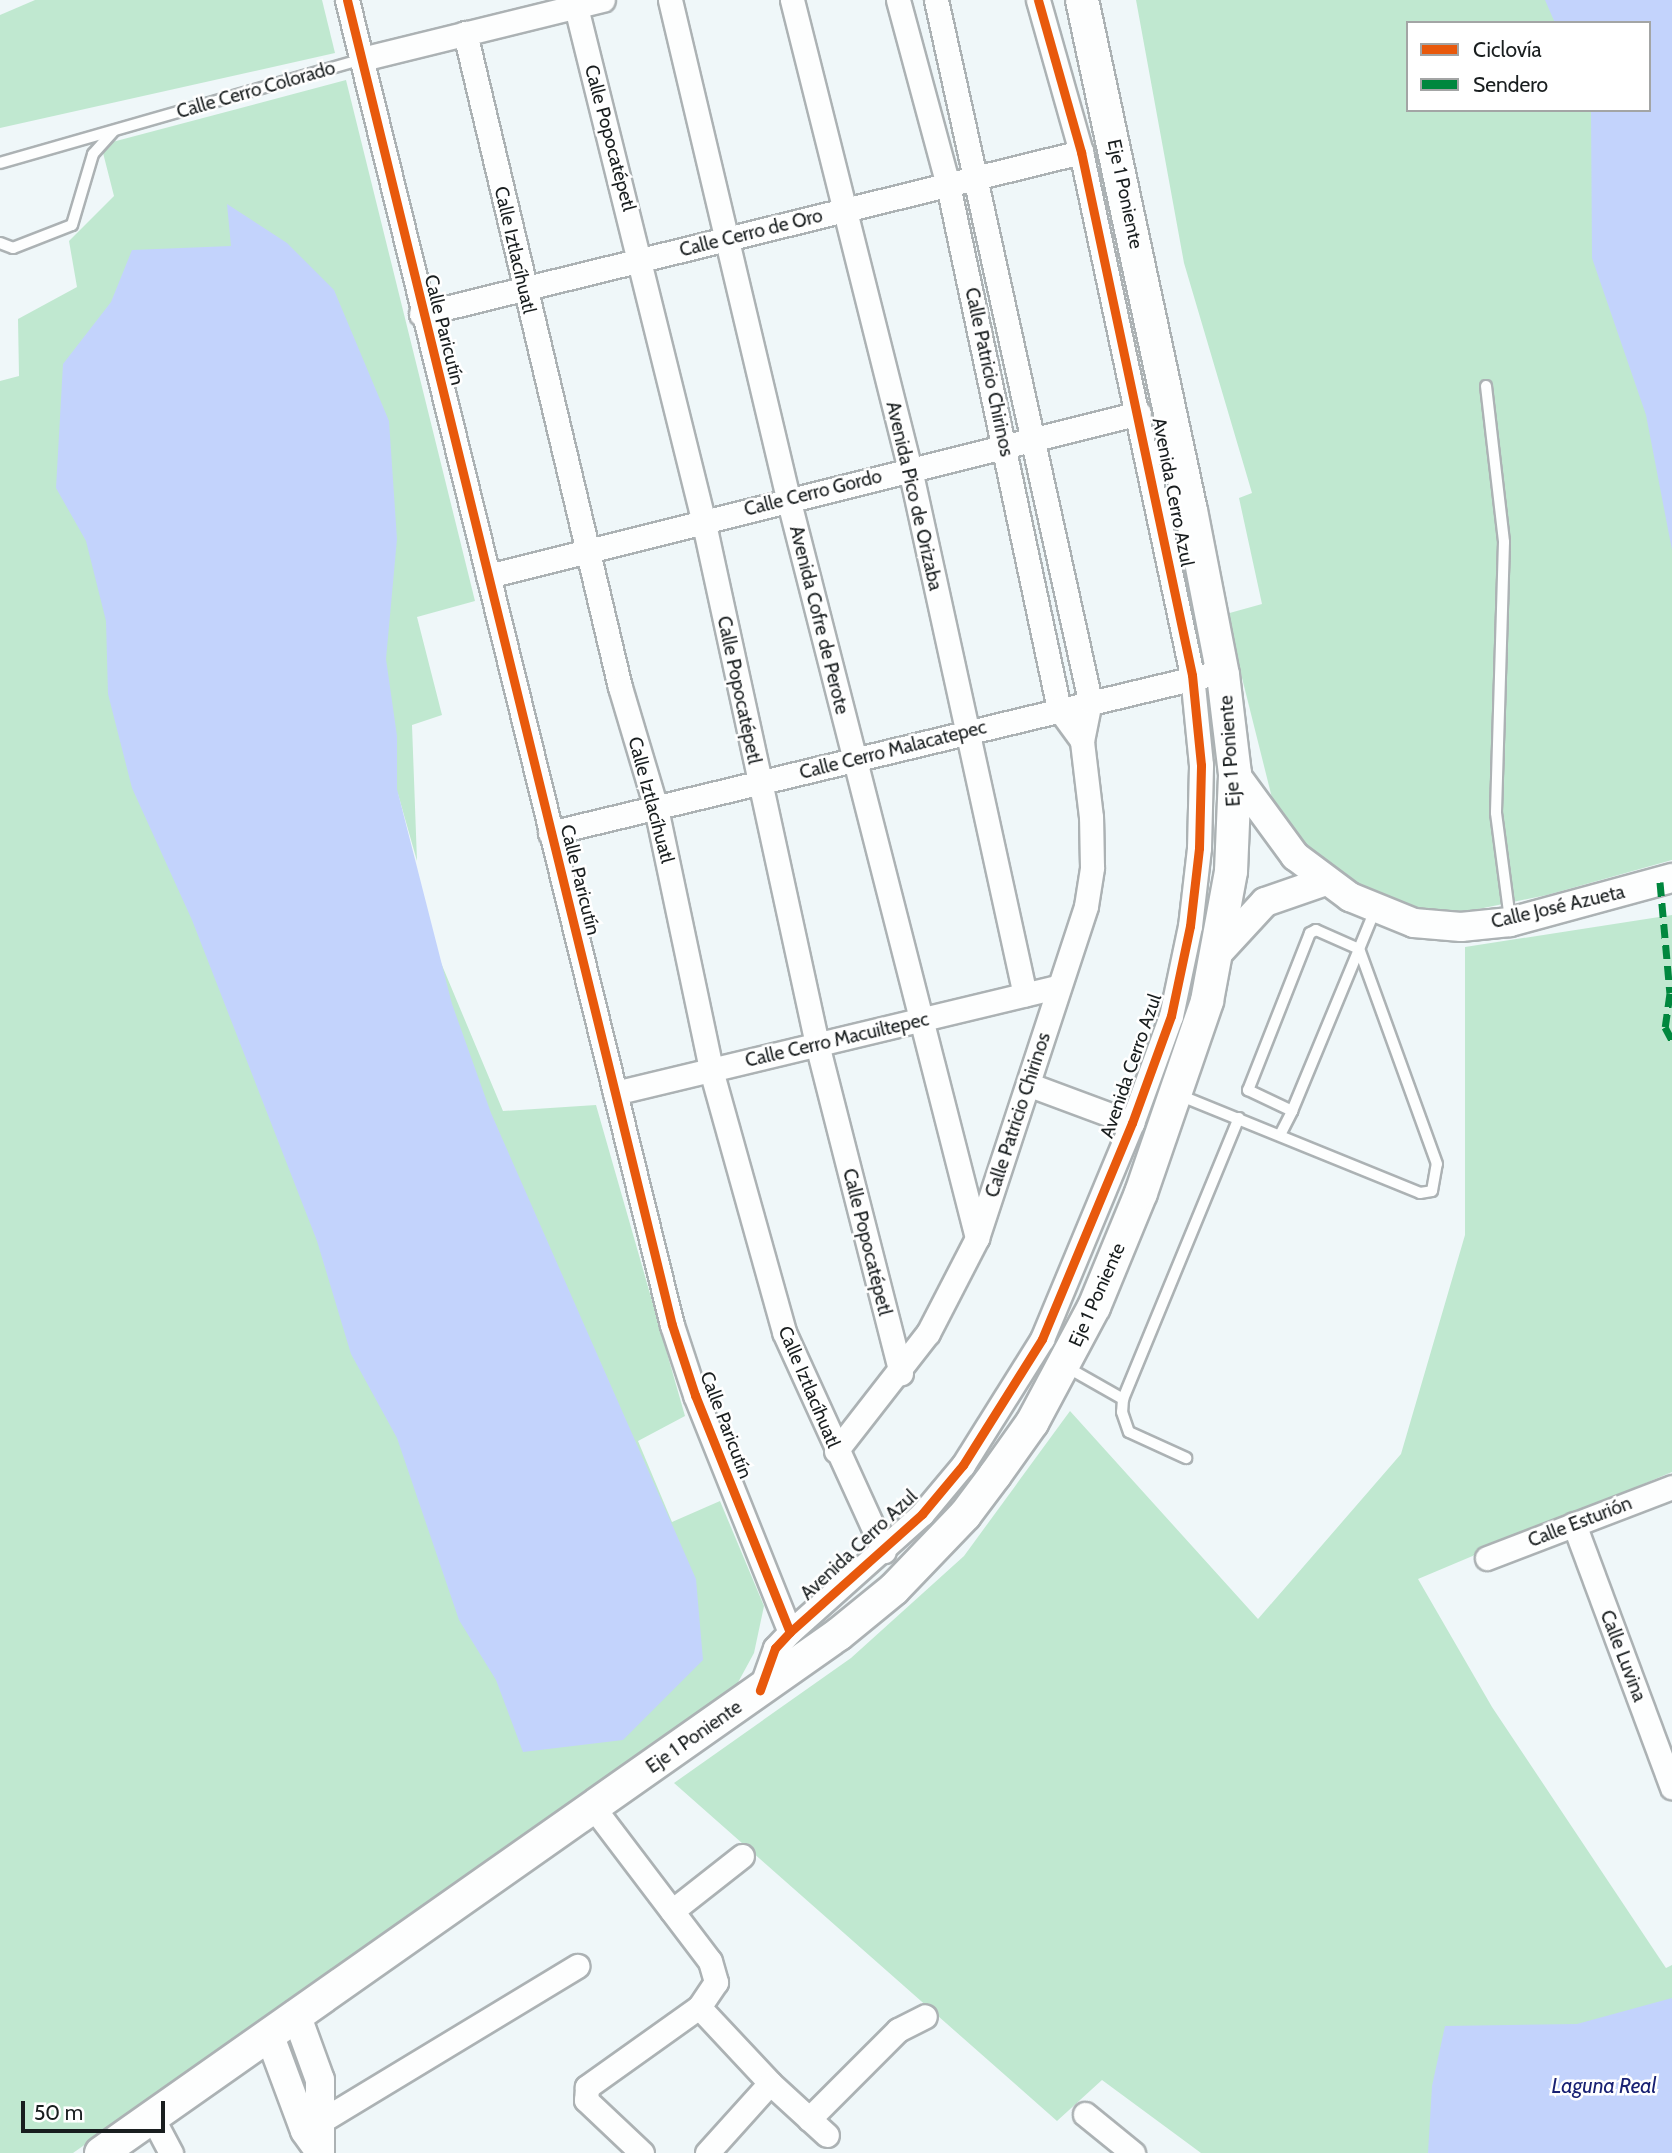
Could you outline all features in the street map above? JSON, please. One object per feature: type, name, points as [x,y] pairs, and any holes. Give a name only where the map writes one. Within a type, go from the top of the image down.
[{"type":"main road","name":"Eje 1 Poniente","points":[[101,2153],[760,1690],[894,1589],[965,1515],[1031,1423],[1065,1366],[1141,1192],[1176,1094],[1218,953],[1231,871],[1235,774],[1230,673],[1082,0]]},
{"type":"street","name":"Calle Paricutín","points":[[347,0],[421,314],[683,1362],[790,1632]]},
{"type":"street","name":"Calle Cerro Colorado","points":[[362,59],[603,0]]},
{"type":"street","name":"Avenida Cofre de Perote","points":[[670,0],[788,498],[977,1238]]},
{"type":"street","name":"Avenida Pico de Orizaba","points":[[792,0],[909,469],[1025,995]]},
{"type":"street","name":"Calle Patricio Chirinos","points":[[898,0],[948,185],[1059,709],[1082,741]]},
{"type":"street","name":"Calle Patricio Chirinos","points":[[836,1451],[901,1373],[940,1312],[977,1238],[1030,1085],[1086,906],[1092,867],[1082,741],[1090,701],[936,0]]},
{"type":"street","name":"Avenida Cerro Azul","points":[[790,1632],[884,1551],[962,1465],[1042,1339],[1132,1123],[1171,1016],[1190,926],[1201,765],[1192,676],[1139,413],[1082,152],[1038,0]]},
{"type":"street","name":"Calle Popocatépetl","points":[[576,7],[642,260],[704,519],[817,1044],[901,1373]]},
{"type":"street","name":"Calle Iztlacíhuatl","points":[[465,33],[620,687],[656,808],[711,1070],[784,1332],[836,1451],[884,1551]]},
{"type":"street","name":"Calle Cerro de Oro","points":[[421,314],[1082,152]]},
{"type":"street","points":[[975,307],[1002,301]]},
{"type":"street","name":"Calle Cerro Gordo","points":[[488,576],[704,519],[1139,413]]},
{"type":"street","name":"Calle Cerro Malacatepec","points":[[550,833],[1192,676],[1230,673]]},
{"type":"street","name":"Calle José Azueta","points":[[1235,774],[1295,856],[1326,881],[1376,910],[1437,925],[1510,922],[1672,878]]},
{"type":"street","points":[[1218,953],[1265,902],[1326,881]]},
{"type":"street","name":"Calle Cerro Macuiltepec","points":[[615,1093],[1059,987]]},
{"type":"street","points":[[1030,1085],[1132,1123]]},
{"type":"street","name":"Calle Esturión","points":[[1488,1558],[1672,1487]]},
{"type":"street","name":"Calle Luvina","points":[[1574,1524],[1672,1787]]},
{"type":"street","points":[[760,1690],[775,1648],[790,1632]]},
{"type":"street","points":[[593,1807],[715,1972],[714,1990],[699,2007],[587,2087],[586,2100],[642,2153]]},
{"type":"street","points":[[672,1911],[742,1856]]},
{"type":"street","points":[[317,2139],[577,1966]]},
{"type":"street","points":[[699,2007],[769,2083],[827,2135]]},
{"type":"street","points":[[296,2014],[320,2080],[317,2139]]},
{"type":"street","points":[[809,2119],[898,2030],[925,2016]]},
{"type":"street","points":[[268,2034],[317,2139]]},
{"type":"street","points":[[707,2153],[769,2083]]},
{"type":"street","points":[[1085,2114],[1133,2153]]},
{"type":"street","points":[[152,2117],[171,2153]]},
{"type":"lane","name":"Calle Cerro Colorado","points":[[0,163],[362,59]]},
{"type":"lane","points":[[0,243],[13,248],[72,225],[93,154],[114,131]]},
{"type":"lane","points":[[1486,386],[1504,542],[1496,813],[1510,922]]},
{"type":"lane","points":[[1280,1135],[1376,910]]},
{"type":"lane","points":[[1176,1094],[1420,1193],[1432,1191],[1437,1164],[1359,949],[1320,932],[1310,933],[1248,1090],[1292,1111]]},
{"type":"lane","points":[[1186,1458],[1129,1432],[1122,1412],[1123,1399],[1239,1118]]},
{"type":"lane","points":[[1065,1366],[1123,1399]]},
{"type":"green space","points":[[35,0],[322,0],[335,53],[0,128],[0,15]]},
{"type":"green space","points":[[1136,0],[1672,0],[1672,860],[1547,895],[1469,911],[1414,911],[1372,898],[1330,871],[1297,838],[1272,798],[1226,614],[1262,604],[1239,498],[1252,493],[1184,263]]},
{"type":"green space","points":[[346,80],[475,601],[417,617],[442,715],[412,725],[417,861],[398,794],[395,853],[503,1111],[596,1105],[685,1416],[638,1441],[672,1522],[720,1501],[764,1606],[754,1653],[735,1688],[73,2153],[0,2153],[0,381],[19,376],[18,319],[77,287],[69,241],[114,196],[101,145]]},
{"type":"green space","points":[[1672,915],[1672,1472],[1418,1579],[1492,1707],[1666,1968],[1672,1965],[1672,2153],[1201,2153],[1102,2080],[1057,2121],[674,1783],[851,1658],[964,1556],[1070,1411],[1258,1619],[1401,1454],[1465,1235],[1465,947]]},
{"type":"water","points":[[1545,0],[1672,0],[1672,550],[1646,415],[1592,258],[1591,112],[1651,112],[1651,21],[1554,21]]},
{"type":"water","points":[[227,204],[287,243],[334,290],[389,421],[397,539],[386,659],[397,736],[397,789],[452,1004],[491,1113],[696,1579],[703,1660],[623,1740],[523,1752],[496,1680],[459,1620],[397,1438],[351,1354],[317,1241],[192,920],[132,788],[108,694],[106,621],[86,541],[56,488],[63,364],[111,302],[132,250],[231,246]]},
{"type":"water","name":"Laguna Real","points":[[1672,1998],[1672,2153],[1428,2153],[1432,2086],[1445,2026],[1577,2024]]},
{"type":"marked path","points":[[1660,882],[1670,993],[1665,1027],[1672,1040]]},
{"type":"cycle path","points":[[347,0],[672,1325],[695,1395],[790,1632],[775,1648],[760,1690]]},
{"type":"cycle path","points":[[790,1632],[922,1514],[963,1465],[1042,1339],[1132,1123],[1171,1016],[1190,926],[1199,848],[1201,765],[1192,675],[1081,152],[1038,0]]}]
